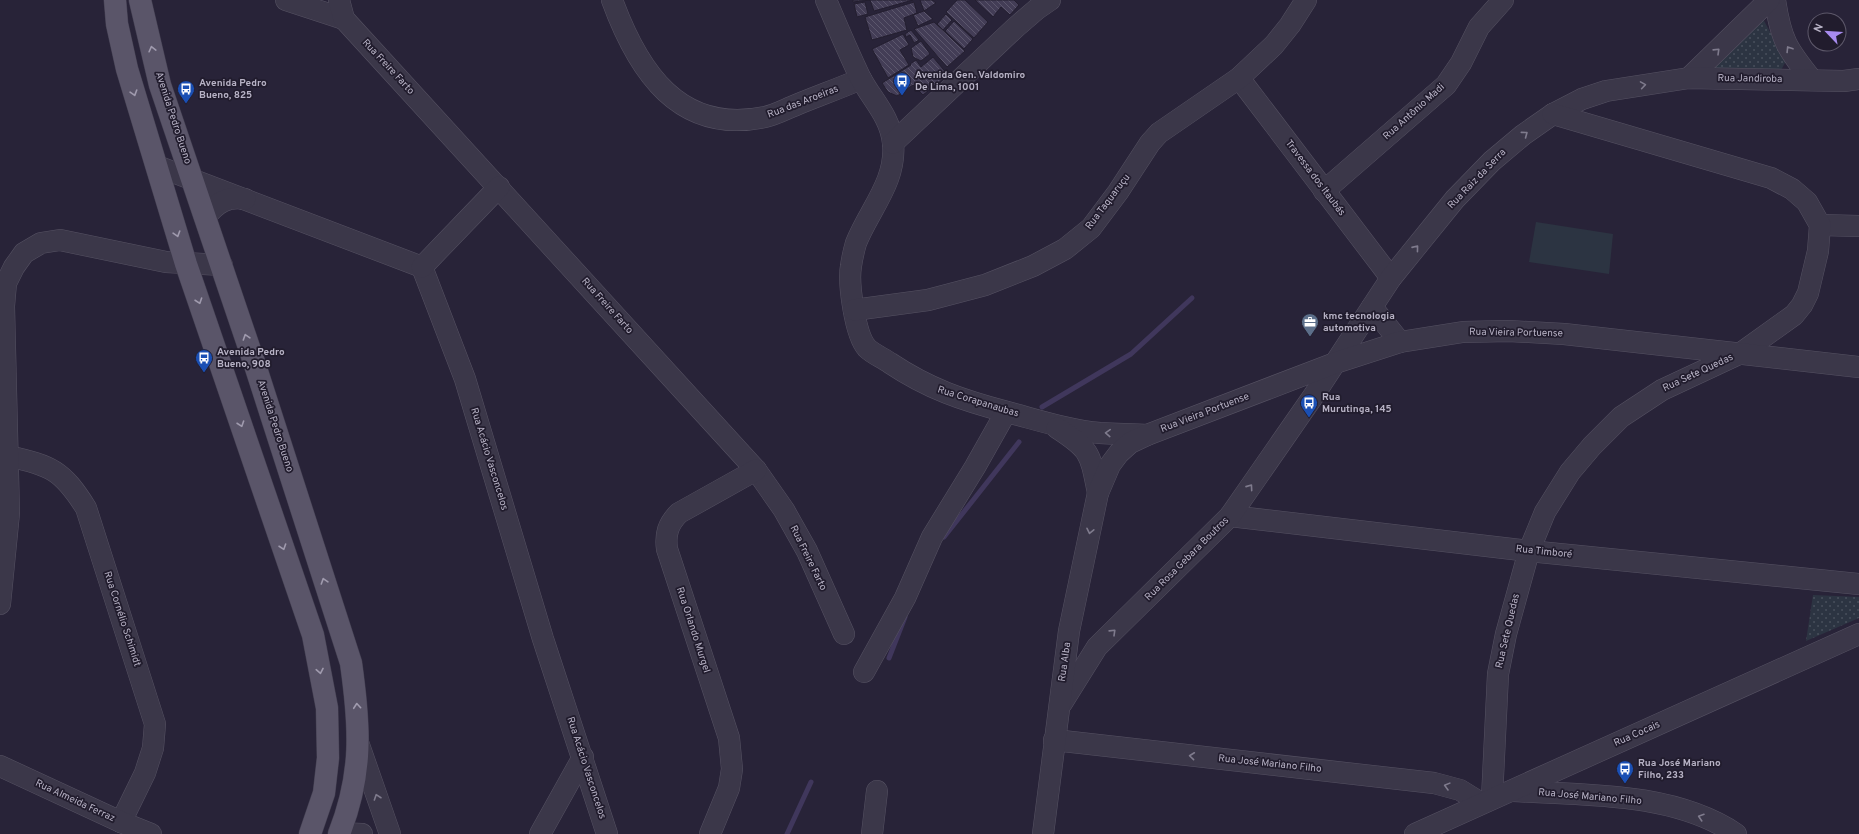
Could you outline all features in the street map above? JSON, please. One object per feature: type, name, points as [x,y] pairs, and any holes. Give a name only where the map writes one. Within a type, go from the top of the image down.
[{"type":"main road","points":[[115,0],[117,24],[127,68],[186,264],[312,635],[327,708],[328,758],[324,793],[310,834]]},
{"type":"main road","name":"Avenida Pedro Bueno","points":[[140,0],[160,85],[206,216],[351,663],[357,704],[359,745],[354,784],[339,834]]},
{"type":"street","points":[[286,0],[342,10]]},
{"type":"street","name":"Rua das Aroeiras","points":[[612,0],[624,32],[649,72],[670,96],[689,110],[711,118],[738,120],[765,117],[861,79]]},
{"type":"street","name":"Rua Corapanaubas","points":[[826,0],[861,79],[884,112],[893,143],[893,159],[887,181],[878,202],[856,243],[850,268],[854,310],[859,332],[867,347],[909,376],[936,390],[1006,412],[1051,424],[1099,432],[1147,435]]},
{"type":"street","points":[[837,0],[838,29]]},
{"type":"street","points":[[893,143],[1015,28],[1050,0]]},
{"type":"street","name":"Rua Taquaruçu","points":[[854,310],[928,300],[985,285],[1034,266],[1065,249],[1091,228],[1118,192],[1154,138],[1239,78],[1274,45],[1290,25],[1306,0]]},
{"type":"street","name":"Rua Antônio Madi","points":[[1324,191],[1446,84],[1461,63],[1479,28],[1503,0]]},
{"type":"street","points":[[1689,78],[1769,0]]},
{"type":"street","points":[[1775,0],[1779,26],[1785,42],[1812,80]]},
{"type":"street","name":"Rua Freire Farto","points":[[342,10],[499,187],[756,470],[784,510],[807,551],[844,634]]},
{"type":"street","name":"Travessa dos Itaubás","points":[[1239,78],[1391,278]]},
{"type":"street","name":"Rua Jandiroba","points":[[1689,78],[1854,82]]},
{"type":"street","name":"Rua Raiz da Serra","points":[[1335,363],[1391,278],[1456,199],[1492,161],[1523,135],[1553,114],[1582,99],[1606,91],[1689,78]]},
{"type":"street","points":[[1553,114],[1771,178],[1792,189],[1807,202],[1820,225],[1859,226]]},
{"type":"street","points":[[157,166],[422,267],[499,187]]},
{"type":"street","points":[[206,216],[220,202],[232,198],[246,199]]},
{"type":"street","name":"Rua Sete Quedas","points":[[1494,797],[1498,674],[1506,634],[1529,551],[1545,512],[1570,472],[1592,446],[1621,417],[1662,390],[1741,353],[1780,326],[1802,305],[1808,293],[1818,251],[1820,225]]},
{"type":"street","points":[[0,604],[9,513],[8,456],[5,413],[4,306],[6,283],[14,267],[24,253],[41,243],[60,240],[137,256],[186,264],[222,265]]},
{"type":"street","name":"Rua Acácio Vasconcelos","points":[[422,267],[465,379],[543,639],[583,757],[607,834]]},
{"type":"street","points":[[1372,307],[1400,342]]},
{"type":"street","name":"Rua Vieira Portuense","points":[[1098,493],[1110,465],[1119,453],[1130,444],[1147,435],[1335,363],[1400,342],[1463,332],[1509,331],[1564,334],[1859,367]]},
{"type":"street","name":"Rua Rosa Gebara Boutros","points":[[1058,709],[1097,647],[1230,516],[1335,363]]},
{"type":"street","points":[[1290,380],[1314,395]]},
{"type":"street","points":[[864,672],[905,598],[932,537],[975,467],[1006,412]]},
{"type":"street","name":"Rua Corapanaubas","points":[[1051,424],[1075,440],[1088,452],[1092,463],[1098,493]]},
{"type":"street","name":"Rua Cornélio Schimidt","points":[[8,456],[39,463],[56,472],[71,485],[86,508],[155,724],[153,748],[145,773],[121,822]]},
{"type":"street","name":"Rua Orlando Murgel","points":[[710,834],[729,788],[732,769],[729,738],[669,557],[666,538],[670,525],[680,513],[756,470]]},
{"type":"street","name":"Rua Alba","points":[[1043,834],[1069,632],[1098,493]]},
{"type":"street","name":"Rua Timboré","points":[[1230,516],[1529,551],[1859,584]]},
{"type":"street","points":[[1069,632],[1083,646],[1088,648],[1097,647]]},
{"type":"street","name":"Rua Cocais","points":[[1415,834],[1494,797],[1859,634]]},
{"type":"street","name":"Rua José Mariano Filho","points":[[1054,740],[1434,783],[1494,797],[1622,798],[1661,804],[1712,820],[1736,834]]},
{"type":"street","points":[[359,745],[390,834]]},
{"type":"street","points":[[540,834],[583,757]]},
{"type":"street","name":"Rua Almeida Ferraz","points":[[0,766],[121,822],[151,834]]},
{"type":"street","points":[[872,834],[878,791]]},
{"type":"street","points":[[339,834],[362,834]]},
{"type":"shaded area","points":[[1763,19],[1786,61],[1781,70],[1716,74],[1713,65]]},
{"type":"shaded area","points":[[1536,222],[1613,234],[1609,274],[1529,262]]},
{"type":"shaded area","points":[[1813,595],[1859,597],[1859,618],[1806,641]]},
{"type":"building","points":[[853,0],[870,0],[853,2]]},
{"type":"building","points":[[870,0],[913,0],[874,11]]},
{"type":"building","points":[[920,0],[932,0],[936,3],[924,11]]},
{"type":"building","points":[[957,0],[965,0],[988,22],[974,38],[946,12]]},
{"type":"building","points":[[975,0],[1014,0],[1019,5],[1010,15],[1001,7],[993,17]]},
{"type":"building","points":[[865,2],[868,14],[857,17],[854,4]]},
{"type":"building","points":[[914,2],[917,13],[904,18],[907,30],[872,40],[865,17]]},
{"type":"building","points":[[924,11],[933,19],[918,26],[913,15]]},
{"type":"building","points":[[946,14],[952,20],[943,30],[937,24]]},
{"type":"building","points":[[954,21],[973,39],[964,49],[945,31]]},
{"type":"building","points":[[934,22],[965,51],[947,67],[914,29]]},
{"type":"building","points":[[911,30],[919,40],[914,43],[910,35],[906,37],[905,34]]},
{"type":"building","points":[[903,34],[909,45],[900,50],[909,65],[888,78],[872,49]]},
{"type":"building","points":[[921,41],[930,54],[921,61],[913,57],[911,48]]},
{"type":"building","points":[[933,57],[948,75],[923,95],[913,85],[897,96],[888,92],[882,83],[911,65],[910,64],[916,60],[921,67]]},
{"type":"waterway","points":[[1042,407],[1131,354],[1192,298]]},
{"type":"waterway","points":[[944,537],[1019,442]]},
{"type":"waterway","points":[[889,658],[905,617]]},
{"type":"waterway","points":[[787,834],[811,782]]},
{"type":"place","name":"Avenida Gen. Valdomiro De Lima, 1001","points":[[902,96]]},
{"type":"place","name":"Avenida Pedro Bueno, 825","points":[[186,104]]},
{"type":"place","name":"kmc tecnologia automotiva","points":[[1310,337]]},
{"type":"place","name":"Avenida Pedro Bueno, 908","points":[[204,373]]},
{"type":"place","name":"Rua Murutinga, 145","points":[[1309,418]]},
{"type":"place","name":"Rua José Mariano Filho, 233","points":[[1625,784]]}]
